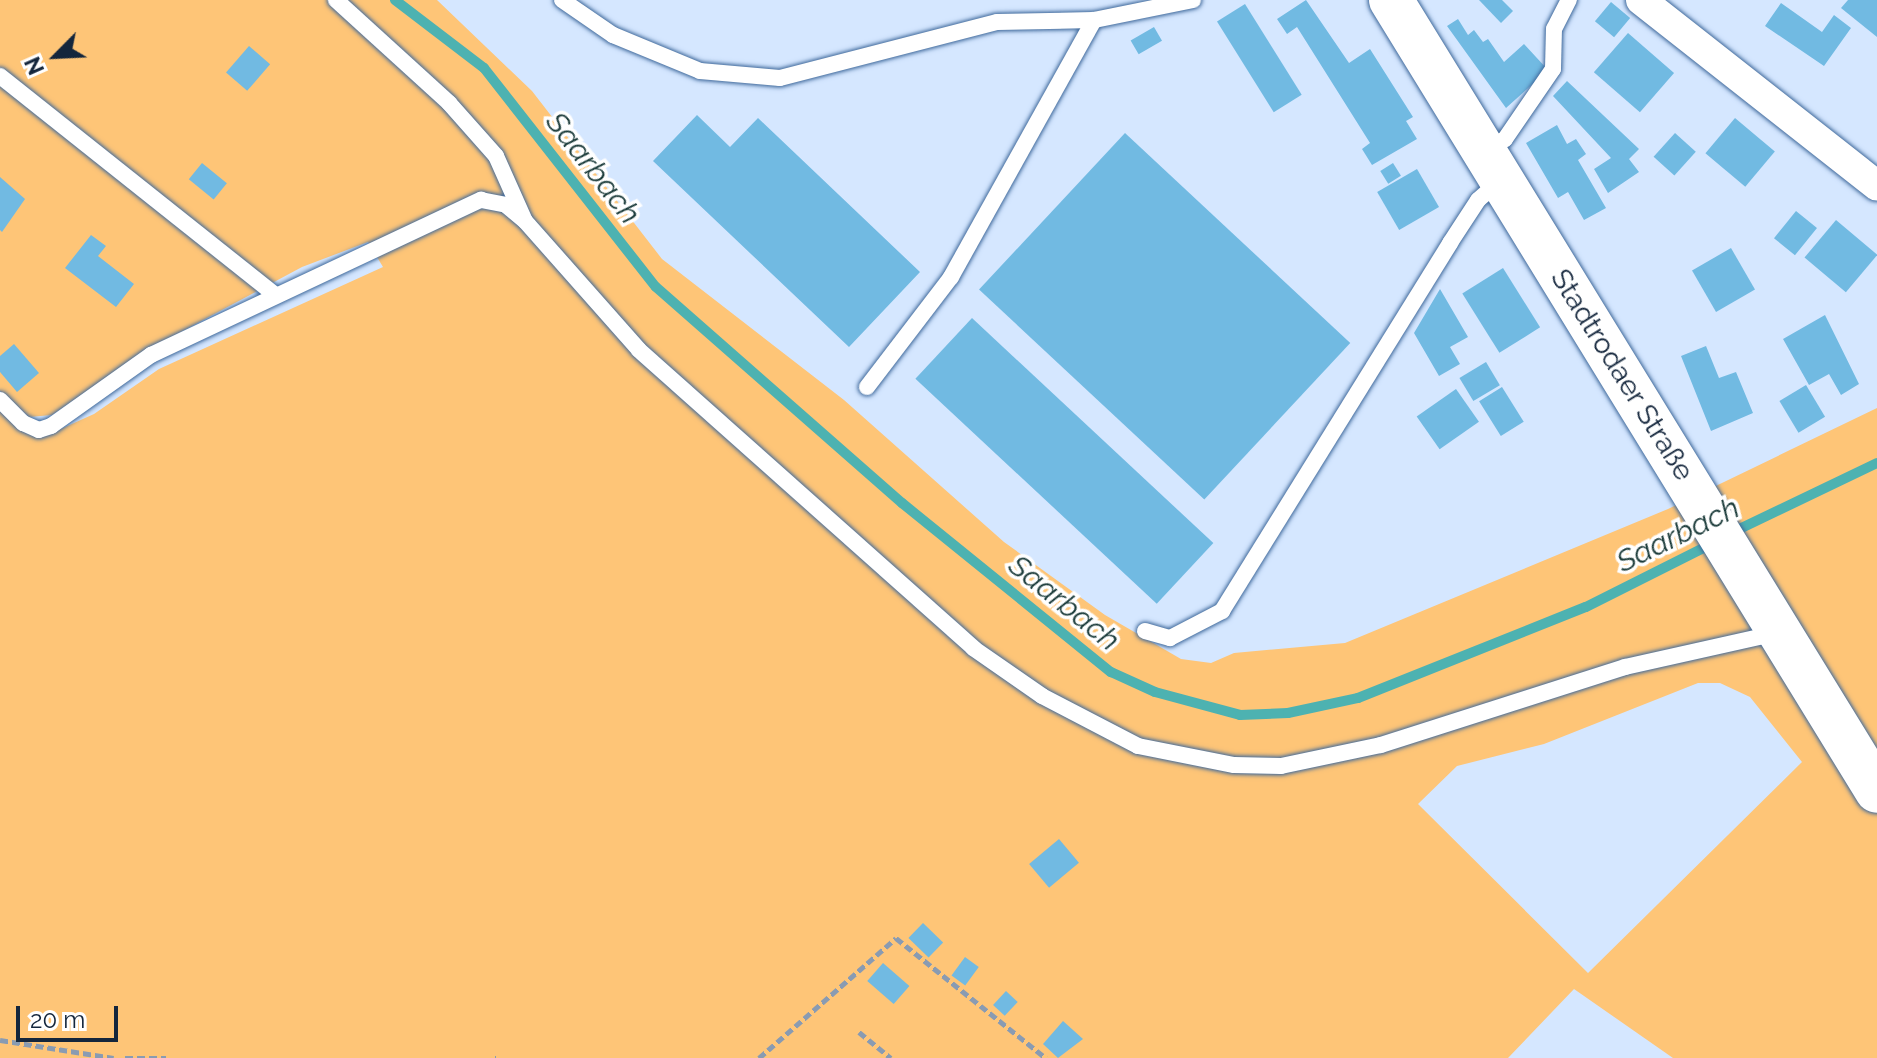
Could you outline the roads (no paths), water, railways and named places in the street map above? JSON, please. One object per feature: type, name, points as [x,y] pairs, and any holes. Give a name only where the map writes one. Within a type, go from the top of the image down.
[{"type":"main road","name":"Stadtrodaer Straße","points":[[1391,0],[1877,791]]},
{"type":"street","points":[[1641,0],[1877,186]]},
{"type":"lane","points":[[336,0],[449,103],[496,156],[525,221]]},
{"type":"lane","points":[[562,0],[613,35],[700,71],[780,78],[997,22],[1094,20],[1193,0]]},
{"type":"lane","points":[[1145,631],[1170,638],[1222,611],[1478,200],[1505,139],[1553,69],[1554,29],[1569,0]]},
{"type":"lane","points":[[867,387],[951,277],[1094,20]]},
{"type":"lane","points":[[0,76],[273,293]]},
{"type":"lane","points":[[0,400],[23,423],[39,430],[51,426],[151,355],[273,293],[481,200],[506,205],[525,221],[639,350],[973,648],[1042,696],[1138,746],[1234,765],[1306,761],[1381,745],[1625,667],[1779,633]]},
{"type":"waterway","name":"Saarbach","points":[[395,0],[484,68],[656,287],[902,503],[1111,672],[1155,692],[1240,715],[1288,713],[1358,698],[1586,607],[1713,543]]},
{"type":"waterway","name":"Saarbach","points":[[1731,533],[1877,463]]}]
